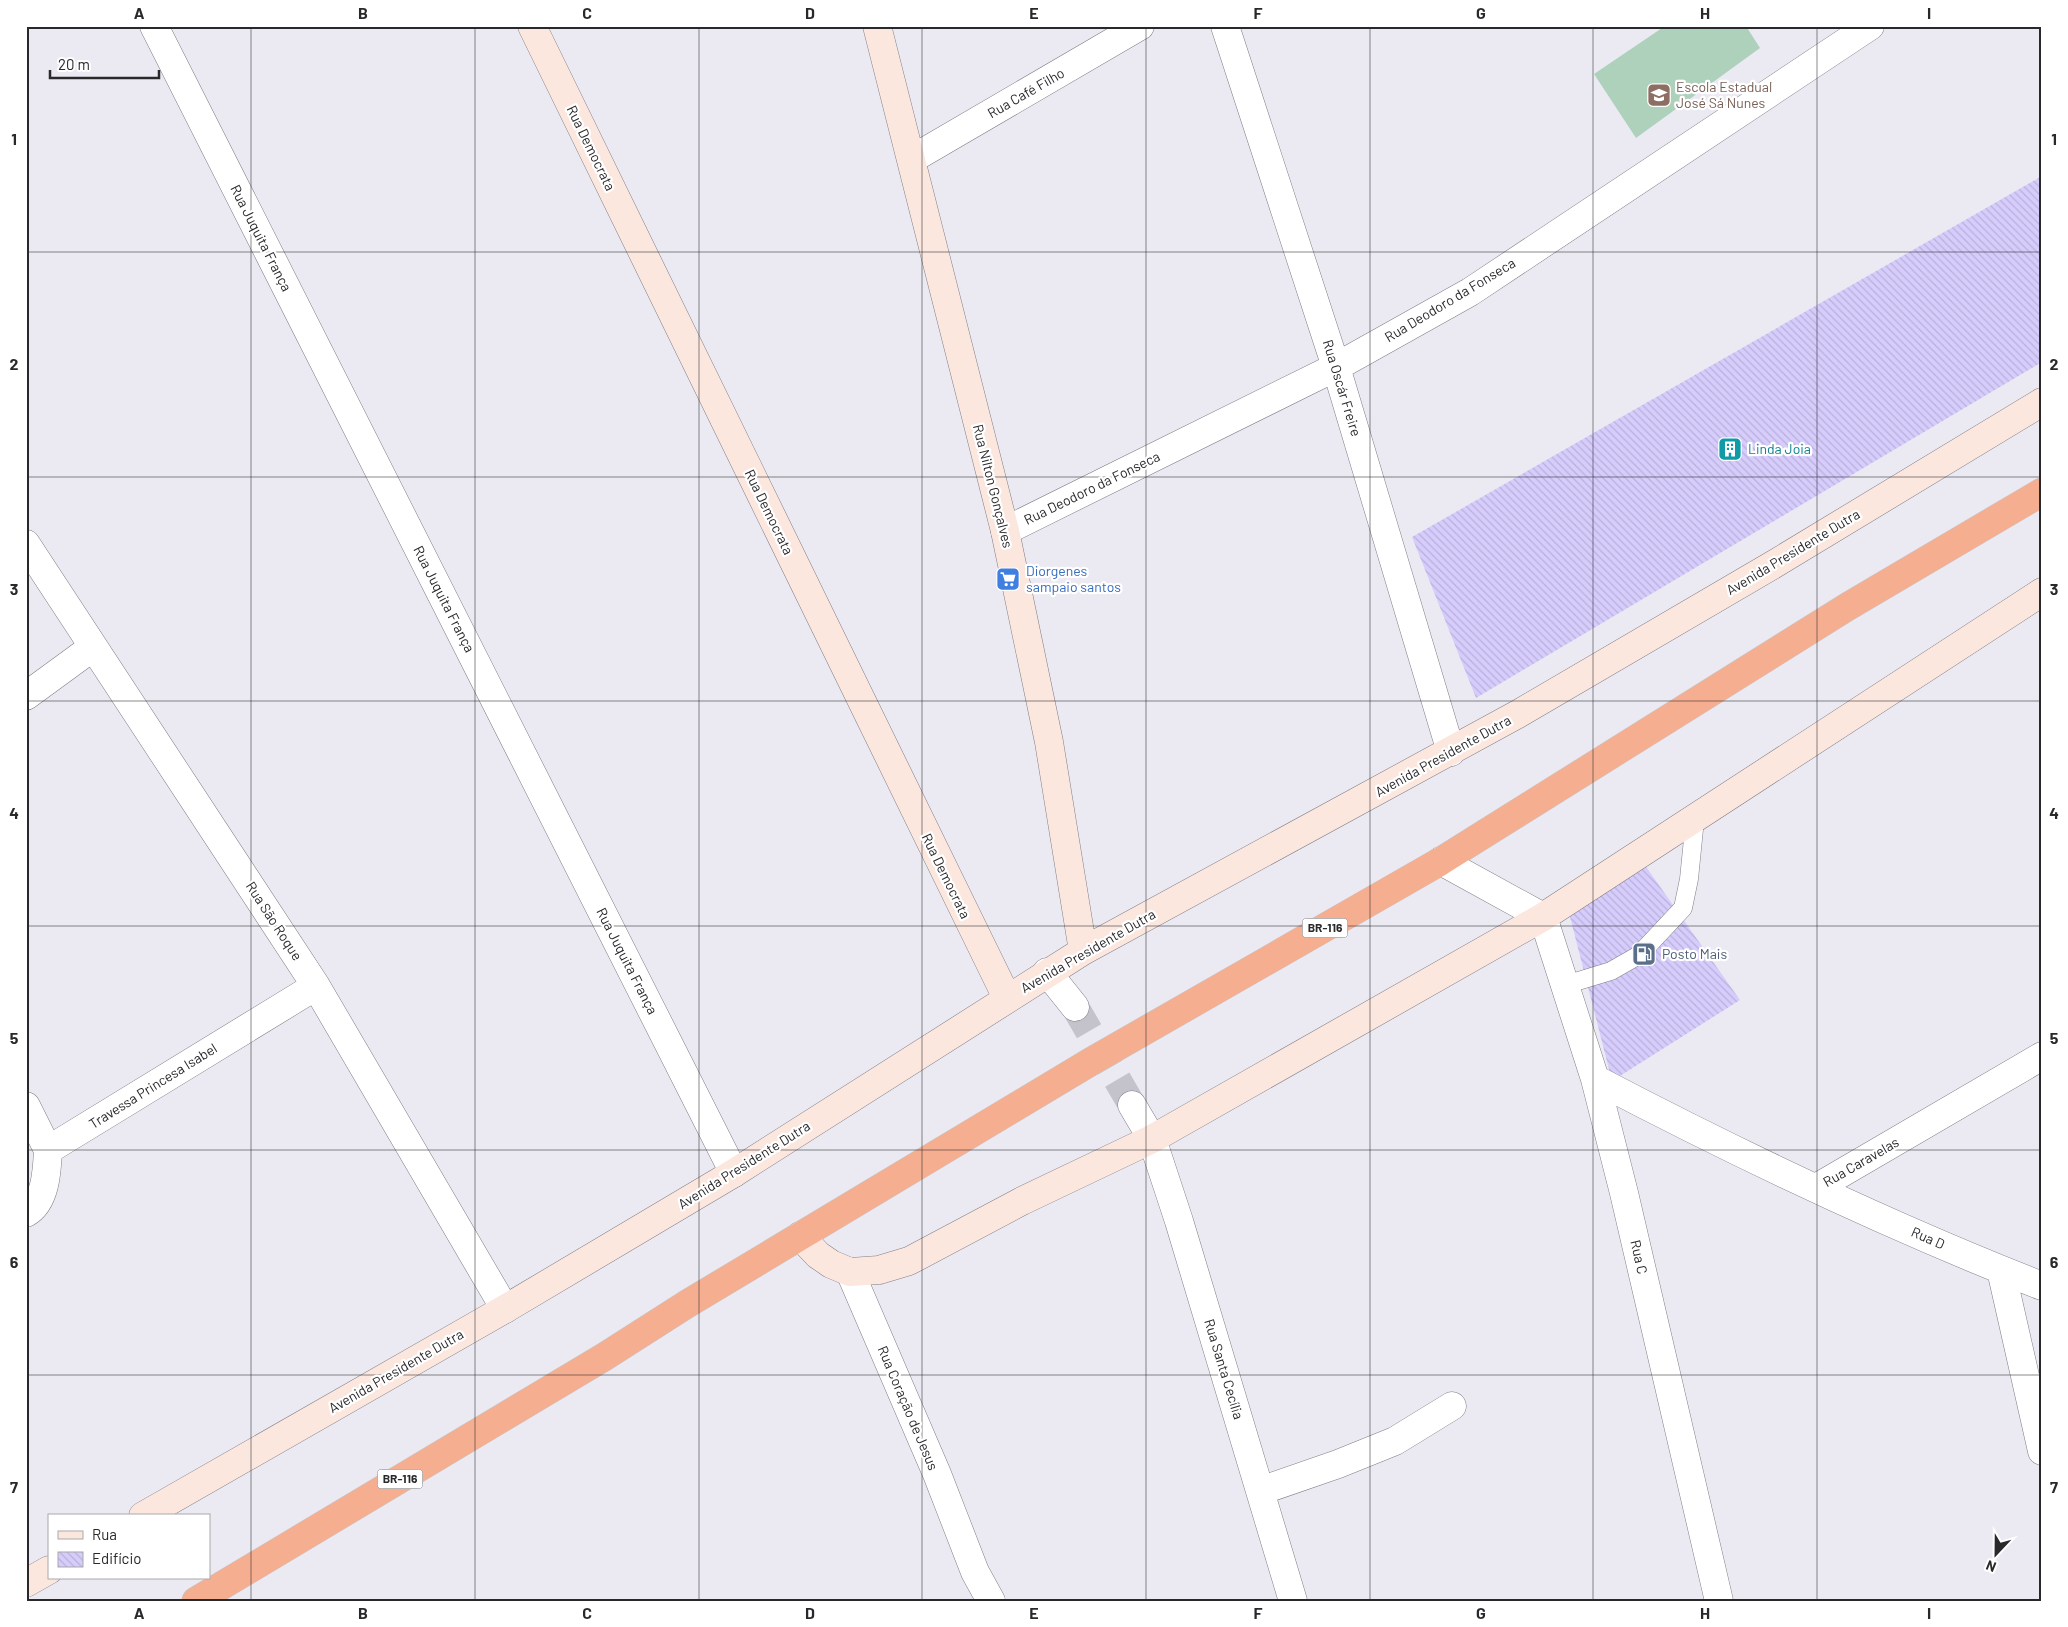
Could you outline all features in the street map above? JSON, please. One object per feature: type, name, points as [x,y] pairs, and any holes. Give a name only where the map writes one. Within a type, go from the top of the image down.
[{"type":"highway","name":"BR-116","points":[[196,1601],[604,1357],[687,1304],[1092,1061],[1441,861],[1847,606],[2042,492]]},
{"type":"street","name":"Rua Juquita França","points":[[154,26],[734,1173]]},
{"type":"street","name":"Rua Democrata","points":[[532,26],[1007,998]]},
{"type":"street","name":"Rua Nilton Gonçalves","points":[[877,26],[1005,531],[1049,742],[1083,951]]},
{"type":"street","name":"Rua Café Filho","points":[[912,159],[1140,26]]},
{"type":"street","name":"Rua Oscár Freire","points":[[1225,26],[1336,367],[1451,752]]},
{"type":"street","name":"Rua Deodoro da Fonseca","points":[[1005,531],[1336,367],[1470,292],[1870,26]]},
{"type":"street","name":"Avenida Presidente Dutra","points":[[146,1514],[505,1309],[734,1173],[1047,972],[1451,752],[1776,563],[2042,402]]},
{"type":"street","name":"Rua São Roque","points":[[26,544],[316,986],[505,1309]]},
{"type":"street","points":[[800,1236],[818,1255],[831,1264],[850,1272],[879,1270],[909,1261],[1022,1202],[1152,1139],[1543,917],[2042,592]]},
{"type":"street","points":[[26,696],[93,647]]},
{"type":"street","points":[[1441,861],[1543,917]]},
{"type":"street","name":"Rua C","points":[[1543,917],[1595,1079],[1624,1193],[1719,1601]]},
{"type":"street","points":[[1047,972],[1075,1007]]},
{"type":"street","name":"Travessa Princesa Isabel","points":[[48,1150],[316,986]]},
{"type":"street","name":"Rua Caravelas","points":[[1595,1079],[1699,1133],[1816,1188],[2042,1056]]},
{"type":"street","name":"Rua Santa Cecília","points":[[1132,1105],[1152,1139],[1230,1387],[1293,1601]]},
{"type":"street","points":[[26,1106],[48,1150],[47,1173],[41,1195],[32,1210],[26,1213]]},
{"type":"street","name":"Rua D","points":[[1816,1188],[2001,1270],[2042,1286]]},
{"type":"street","points":[[2001,1270],[2042,1451]]},
{"type":"street","name":"Rua Coração de Jesus","points":[[850,1272],[937,1474],[975,1572],[991,1601]]},
{"type":"street","points":[[1260,1491],[1338,1464],[1395,1441],[1452,1406]]},
{"type":"street","points":[[26,1583],[48,1571]]},
{"type":"lane","points":[[1565,985],[1611,971],[1639,955],[1683,908],[1689,879],[1695,819]]},
{"type":"green space","points":[[1665,26],[1746,26],[1760,48],[1636,138],[1594,74]]},
{"type":"building","name":"Linda Joia","points":[[2042,176],[2042,362],[1476,698],[1412,537]]},
{"type":"building","name":"Posto Mais","points":[[1642,861],[1740,1000],[1612,1081],[1568,909]]},
{"type":"tunnel","points":[[1075,1007],[1132,1105]]},
{"type":"place","name":"Escola Estadual José Sá Nunes","points":[[1659,95]]},
{"type":"place","name":"Linda Joia","points":[[1730,449]]},
{"type":"place","name":"Diorgenes sampaio santos","points":[[1008,579]]},
{"type":"place","name":"Posto Mais","points":[[1644,954]]}]
